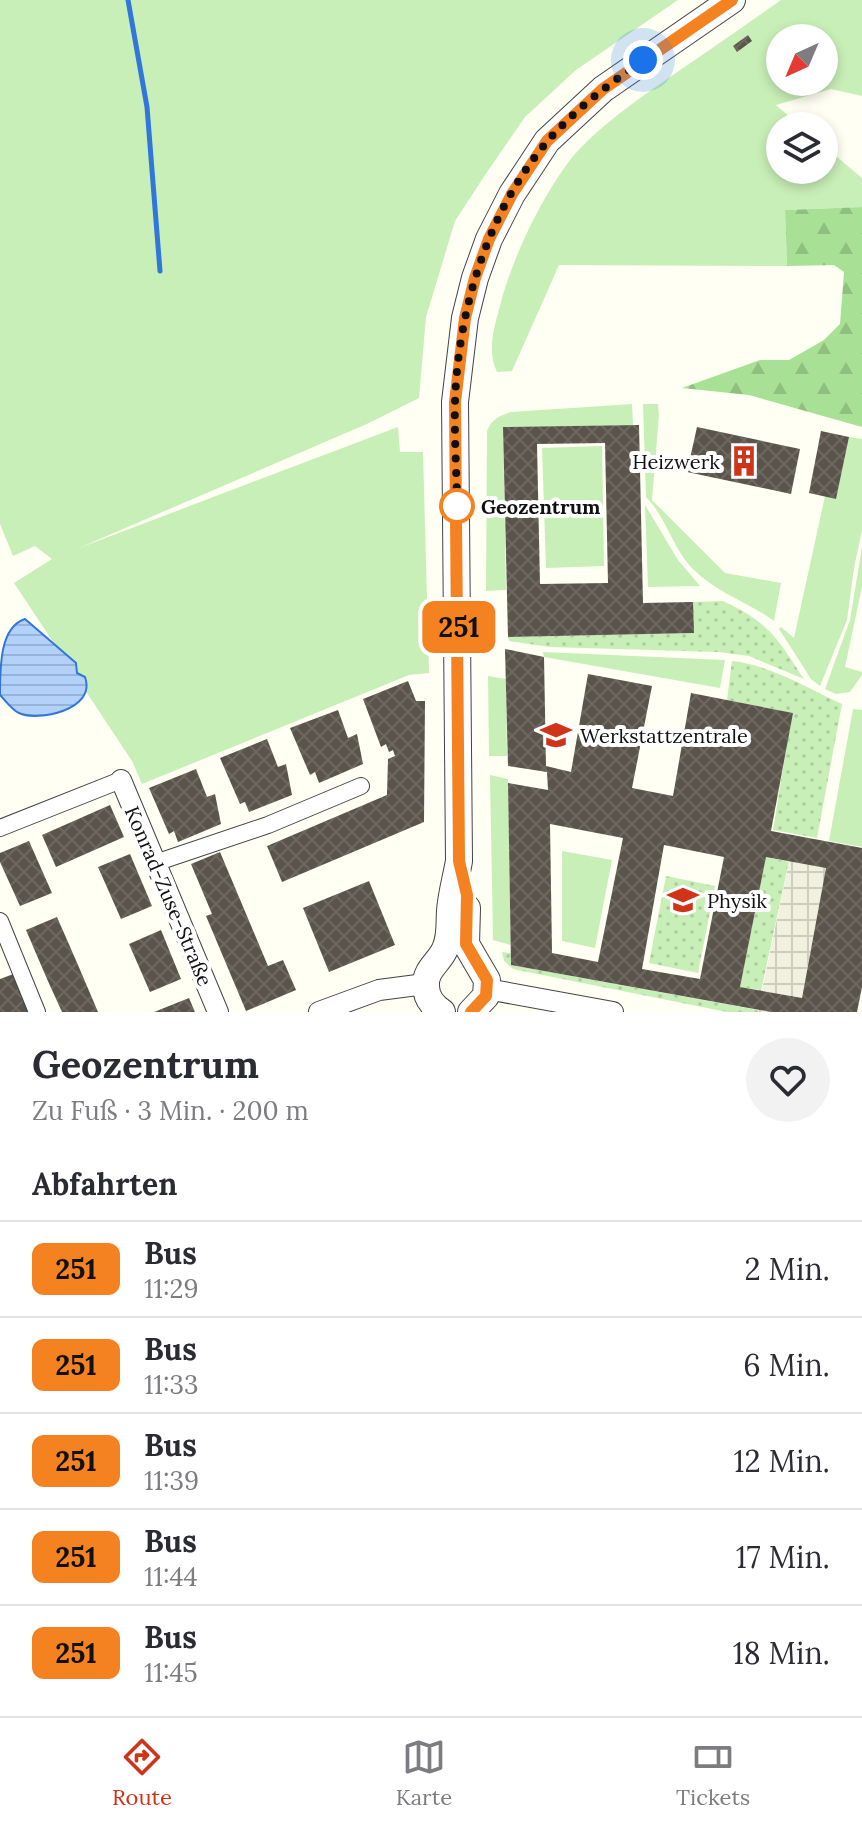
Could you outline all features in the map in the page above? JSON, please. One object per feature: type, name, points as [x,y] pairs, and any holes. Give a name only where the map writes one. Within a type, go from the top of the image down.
[{"type":"street","points":[[442,1012],[430,1002],[425,984],[430,969],[447,947],[459,861],[455,402],[465,318],[475,278],[489,239],[512,194],[554,134],[603,89],[732,0]]},
{"type":"street","points":[[0,828],[121,780]]},
{"type":"street","name":"Konrad-Zuse-Straße","points":[[121,780],[218,1012]]},
{"type":"street","points":[[155,863],[268,825],[361,786]]},
{"type":"street","points":[[459,861],[467,895],[466,944],[485,972],[487,989],[482,1003],[471,1012]]},
{"type":"street","points":[[0,921],[37,1012]]},
{"type":"street","points":[[440,958],[457,954],[474,959]]},
{"type":"street","points":[[319,1012],[379,990],[425,984]]},
{"type":"street","points":[[487,989],[613,1012]]},
{"type":"green space","points":[[0,0],[678,0],[576,70],[525,117],[455,221],[426,317],[419,398],[369,423],[79,548],[398,427],[400,452],[423,452],[429,673],[409,675],[142,784],[132,761],[14,583],[52,559],[35,546],[13,556],[0,524]]},
{"type":"green space","points":[[781,0],[862,0],[862,96],[838,91],[838,24],[766,24],[766,96],[807,96],[776,105],[784,112],[766,112],[766,184],[838,184],[838,158],[862,178],[862,207],[785,210],[787,266],[559,265],[512,371],[497,372],[492,355],[493,337],[506,284],[531,224],[552,186],[585,143],[658,86]]},
{"type":"green space","points":[[862,207],[862,427],[749,395],[682,388],[760,360],[789,360],[824,340],[840,324],[844,272],[834,265],[787,266],[785,210]]},
{"type":"green space","points":[[632,404],[633,425],[503,428],[506,590],[486,591],[487,431],[491,424],[511,412]]},
{"type":"green space","points":[[643,404],[658,404],[652,500],[725,573],[781,583],[774,621],[713,585],[694,570],[646,497]]},
{"type":"green space","points":[[849,437],[862,439],[862,530],[847,620],[820,686],[811,679],[779,629],[781,627],[794,638],[825,496],[836,498]]},
{"type":"green space","points":[[602,446],[604,566],[546,568],[542,448]]},
{"type":"green space","points":[[645,505],[678,560],[700,586],[648,587]]},
{"type":"green space","points":[[862,547],[862,587],[845,667],[862,672],[862,675],[850,692],[836,694],[825,689],[850,620]]},
{"type":"green space","points":[[723,601],[752,617],[771,633],[804,679],[749,656],[718,652],[550,647],[509,641],[508,637],[693,633],[693,602]]},
{"type":"green space","points":[[543,652],[725,660],[720,688],[544,657]]},
{"type":"green space","points":[[732,661],[774,672],[842,704],[817,838],[773,830],[792,713],[727,700]]},
{"type":"green space","points":[[488,676],[506,679],[507,756],[489,756]]},
{"type":"green space","points":[[853,709],[862,710],[862,847],[829,841]]},
{"type":"green space","points":[[490,775],[508,779],[511,945],[493,940]]},
{"type":"green space","points":[[562,851],[612,860],[595,948],[562,941]]},
{"type":"green space","points":[[766,857],[789,861],[761,991],[740,987]]},
{"type":"green space","points":[[666,876],[715,886],[698,973],[649,963]]},
{"type":"green space","points":[[502,952],[511,953],[511,965],[758,1012],[727,1012],[513,969],[504,961]]},
{"type":"shaded area","points":[[771,831],[862,848],[862,875],[826,869],[799,1012],[758,1012],[758,1009],[736,1006],[740,987],[762,990],[789,862],[766,857]]},
{"type":"water","points":[[25,619],[76,663],[77,673],[85,677],[86,688],[82,698],[63,711],[27,715],[16,712],[0,695],[1,660],[6,639],[17,623]]},
{"type":"building","points":[[748,35],[752,41],[737,52],[733,46]]},
{"type":"building","name":"Geozentrum","points":[[639,425],[643,603],[693,602],[694,633],[508,637],[503,427]],"holes":[[[605,443],[608,583],[540,584],[537,444]]]},
{"type":"building","name":"Heizwerk","points":[[697,427],[800,449],[791,494],[687,472]]},
{"type":"building","points":[[821,431],[849,437],[836,499],[809,493]]},
{"type":"building","points":[[505,649],[544,657],[546,766],[571,772],[588,674],[652,686],[632,788],[673,796],[691,693],[793,713],[771,831],[862,848],[862,987],[857,1012],[771,1012],[511,965],[508,783],[548,790],[547,772],[508,766]],"holes":[[[550,824],[623,838],[598,962],[552,953]],[[664,845],[724,857],[700,979],[642,969]],[[766,857],[826,868],[802,998],[740,987]]]},
{"type":"building","points":[[408,681],[416,701],[425,701],[424,822],[282,882],[267,846],[387,795],[388,759],[395,756],[386,744],[381,747],[363,699]]},
{"type":"building","points":[[338,710],[348,738],[357,734],[363,764],[319,783],[315,772],[310,775],[290,728]]},
{"type":"building","points":[[267,739],[278,767],[286,764],[292,795],[249,812],[245,802],[240,804],[220,758]]},
{"type":"building","points":[[196,769],[207,797],[215,794],[221,824],[178,842],[174,831],[169,834],[149,788]]},
{"type":"building","points":[[110,805],[124,837],[56,867],[42,835]]},
{"type":"building","points":[[29,841],[52,893],[20,906],[0,862],[0,853]]},
{"type":"building","points":[[220,852],[268,966],[283,960],[296,990],[246,1011],[206,916],[212,914],[191,864]]},
{"type":"building","points":[[130,854],[152,906],[121,919],[98,867]]},
{"type":"building","points":[[369,881],[395,945],[329,972],[303,908]]},
{"type":"building","points":[[57,917],[98,1012],[62,1012],[47,979],[26,930]]},
{"type":"building","points":[[161,930],[181,979],[150,992],[129,944]]},
{"type":"building","points":[[19,972],[31,1012],[0,1012],[0,979]]},
{"type":"building","points":[[189,998],[195,1012],[154,1012]]},
{"type":"waterway","points":[[128,0],[147,107],[160,271]]},
{"type":"bus line","name":"251","points":[[471,1012],[486,996],[487,980],[466,944],[467,895],[459,861],[460,661],[455,402],[465,318],[475,278],[489,239],[512,194],[547,141],[603,89],[732,0]]},
{"type":"place","name":"Heizwerk","points":[[744,461]]},
{"type":"place","name":"Geozentrum","points":[[457,506]]},
{"type":"place","name":"Werkstattzentrale","points":[[556,735]]},
{"type":"place","name":"Physik","points":[[683,900]]},
{"type":"route","points":[[457,506],[457,511],[455,402],[460,358],[465,318],[489,239],[512,194],[547,141],[581,107],[643,60]]}]
